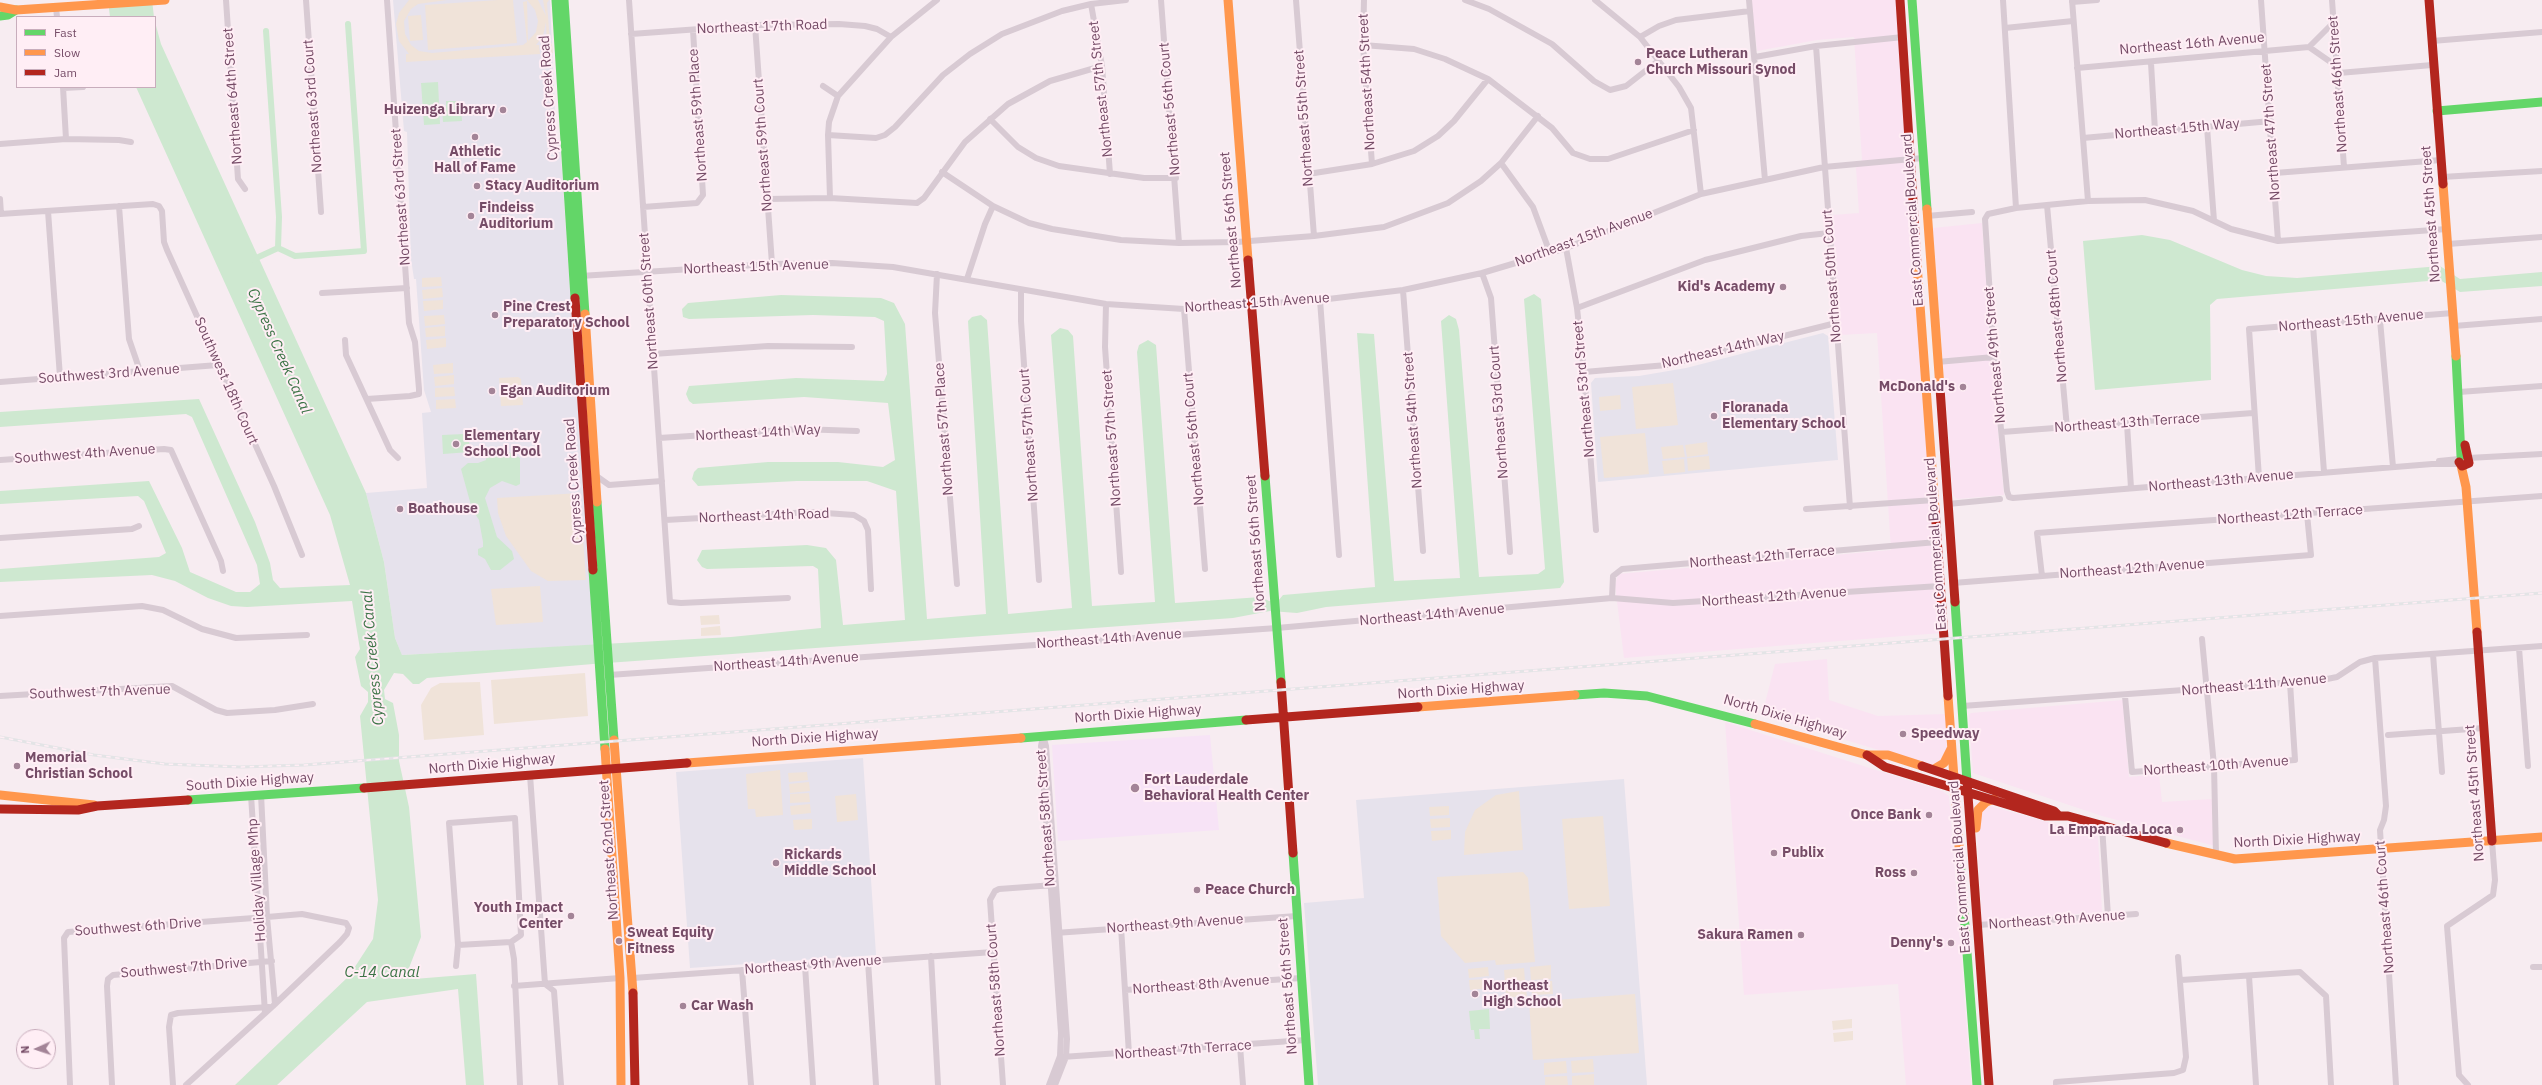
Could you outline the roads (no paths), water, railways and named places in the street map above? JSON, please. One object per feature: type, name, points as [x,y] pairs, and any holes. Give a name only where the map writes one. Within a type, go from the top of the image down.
[{"type":"main road","points":[[0,7],[16,10],[56,12],[90,3],[106,4],[165,0]]},
{"type":"main road","name":"Cypress Creek Road","points":[[556,0],[579,276]]},
{"type":"main road","name":"Cypress Creek Road","points":[[564,0],[579,276],[603,644],[619,768]]},
{"type":"main road","name":"Northeast 56th Street","points":[[1228,0],[1284,718],[1309,1085]]},
{"type":"main road","name":"East Commercial Boulevard","points":[[1900,0],[1954,787],[1977,1085]]},
{"type":"main road","name":"East Commercial Boulevard","points":[[1912,0],[1989,1085]]},
{"type":"main road","name":"Northeast 45th Street","points":[[2429,0],[2432,65],[2448,244],[2464,461],[2462,478],[2465,485],[2467,502],[2492,841]]},
{"type":"main road","points":[[0,16],[8,15],[16,10]]},
{"type":"main road","points":[[2437,111],[2542,102]]},
{"type":"main road","points":[[1923,347],[1929,356],[1937,362]]},
{"type":"main road","points":[[1925,368],[1934,373],[1939,381]]},
{"type":"main road","points":[[1934,500],[1942,508],[1950,540]]},
{"type":"main road","name":"Cypress Creek Road","points":[[605,768],[606,669]]},
{"type":"main road","name":"North Dixie Highway","points":[[405,785],[605,768],[1604,693],[1647,696],[1686,705],[1867,755],[1888,755],[1967,780],[2054,811],[2058,815]]},
{"type":"main road","points":[[1934,769],[1948,758],[1952,747]]},
{"type":"main road","name":"North Dixie Highway","points":[[1867,755],[1885,767],[2045,816],[2058,815],[2235,859],[2381,850],[2542,837]]},
{"type":"main road","name":"Northeast 62nd Street","points":[[605,768],[620,978]]},
{"type":"main road","name":"Northeast 62nd Street","points":[[619,768],[633,978]]},
{"type":"main road","name":"South Dixie Highway","points":[[0,809],[78,810],[97,806],[405,785]]},
{"type":"main road","name":"South Dixie Highway","points":[[0,795],[78,802],[97,806]]},
{"type":"main road","points":[[1971,837],[1976,831],[1978,810],[1986,802],[1994,800]]},
{"type":"main road","points":[[1963,892],[1969,898],[1971,915],[1978,925]]},
{"type":"main road","points":[[1965,923],[1973,935],[1977,966],[1981,973]]},
{"type":"main road","points":[[618,957],[627,975],[633,978],[635,1085]]},
{"type":"main road","points":[[620,978],[625,982],[634,1006]]},
{"type":"main road","points":[[620,978],[621,1085]]},
{"type":"main road","points":[[1970,984],[1976,995],[1981,1041],[1987,1047]]},
{"type":"main road","points":[[1974,1048],[1982,1058],[1985,1085]]},
{"type":"street","name":"Northeast 64th Street","points":[[226,0],[238,179],[246,189]]},
{"type":"street","name":"Northeast 63rd Court","points":[[306,0],[321,212]]},
{"type":"street","name":"Northeast 63rd Street","points":[[367,399],[419,394],[407,288],[387,0]]},
{"type":"street","name":"Northeast 60th Street","points":[[629,0],[670,602],[681,603],[788,598]]},
{"type":"street","points":[[830,198],[829,122],[838,96],[890,37],[937,0]]},
{"type":"street","points":[[828,135],[876,138],[885,135],[895,127],[943,75],[970,54],[1002,34],[1043,16],[1091,4],[1126,0]]},
{"type":"street","name":"Northeast 56th Court","points":[[1161,0],[1176,178],[1179,243]]},
{"type":"street","name":"Northeast 55th Street","points":[[1296,0],[1308,174],[1314,236]]},
{"type":"street","name":"Northeast 54th Street","points":[[1364,0],[1363,45],[1372,164]]},
{"type":"street","points":[[1465,0],[1489,9],[1552,44],[1594,81],[1610,90],[1626,86],[1658,61]]},
{"type":"street","points":[[1596,0],[1640,37],[1679,87],[1692,108],[1701,194]]},
{"type":"street","points":[[1749,0],[1765,180]]},
{"type":"street","points":[[2003,0],[2016,208],[2088,201],[2145,200],[2171,205],[2255,237],[2278,241],[2446,229]]},
{"type":"street","points":[[2088,201],[2072,1],[2097,0]]},
{"type":"street","name":"Northeast 47th Street","points":[[2261,0],[2275,173],[2278,241]]},
{"type":"street","name":"Northeast 46th Street","points":[[2332,0],[2339,73],[2344,167]]},
{"type":"street","name":"Northeast 57th Street","points":[[1091,4],[1102,66],[1110,174]]},
{"type":"street","points":[[1640,37],[1659,26],[1676,20],[1750,11]]},
{"type":"street","points":[[2005,28],[2073,22]]},
{"type":"street","points":[[2334,22],[2309,47],[2332,62],[2339,73],[2432,65]]},
{"type":"street","name":"Northeast 17th Road","points":[[631,34],[755,26],[865,26],[877,29],[890,37]]},
{"type":"street","name":"Northeast 59th Court","points":[[755,26],[772,264]]},
{"type":"street","name":"Northeast 59th Place","points":[[643,207],[697,203],[704,195],[693,30]]},
{"type":"street","points":[[2432,41],[2542,32]]},
{"type":"street","points":[[1755,57],[1816,46],[1903,37]]},
{"type":"street","points":[[1363,45],[1414,49],[1445,59],[1488,79],[1552,128],[1573,153],[1590,159],[1608,159],[1694,130]]},
{"type":"street","name":"Northeast 50th Court","points":[[1816,46],[1850,507]]},
{"type":"street","name":"Northeast 16th Avenue","points":[[2077,68],[2151,63],[2309,47]]},
{"type":"street","points":[[2151,63],[2155,131]]},
{"type":"street","points":[[767,199],[830,198],[917,203],[924,198],[965,142],[990,119],[1033,89],[1076,72],[1102,66]]},
{"type":"street","points":[[1308,174],[1372,164],[1414,151],[1438,136],[1454,121],[1488,79]]},
{"type":"street","points":[[823,86],[838,96]]},
{"type":"street","points":[[63,88],[66,139]]},
{"type":"street","points":[[942,172],[993,206],[1029,223],[1052,229],[1121,240],[1179,243],[1246,241],[1314,236],[1384,227],[1448,203],[1481,181],[1501,163],[1538,116]]},
{"type":"street","points":[[990,119],[1018,147],[1036,158],[1059,166],[1110,174],[1176,178]]},
{"type":"street","name":"Northeast 15th Way","points":[[2083,138],[2271,121]]},
{"type":"street","points":[[2207,127],[2214,221]]},
{"type":"street","points":[[0,144],[66,139],[119,140],[131,142]]},
{"type":"street","name":"Northeast 15th Avenue","points":[[579,276],[772,264],[832,263],[885,267],[937,274],[1106,304],[1184,309],[1320,300],[1404,290],[1482,273],[1566,248],[1701,194],[1824,167],[1923,158]]},
{"type":"street","points":[[2275,173],[2441,160]]},
{"type":"street","points":[[1501,163],[1533,208],[1550,253]]},
{"type":"street","points":[[2442,177],[2542,171]]},
{"type":"street","points":[[0,200],[1,214],[119,206],[129,339],[140,371]]},
{"type":"street","name":"Southwest 18th Court","points":[[119,206],[154,204],[159,206],[162,211],[164,242],[167,250],[274,486],[302,555]]},
{"type":"street","name":"Northeast 48th Court","points":[[2046,205],[2067,428]]},
{"type":"street","points":[[967,279],[985,224],[993,206]]},
{"type":"street","name":"Northeast 49th Street","points":[[2009,497],[2007,491],[1994,357],[1985,220],[1988,214],[2016,208]]},
{"type":"street","points":[[48,211],[60,377]]},
{"type":"street","points":[[1927,216],[1972,212]]},
{"type":"street","points":[[1577,308],[1705,260],[1801,236],[1829,233]]},
{"type":"street","points":[[2448,244],[2542,237]]},
{"type":"street","name":"Northeast 53rd Street","points":[[1566,248],[1577,308],[1584,372],[1596,530]]},
{"type":"street","name":"Northeast 53rd Court","points":[[1482,273],[1491,298],[1510,552]]},
{"type":"street","name":"Northeast 57th Place","points":[[937,274],[935,313],[956,584]]},
{"type":"street","points":[[322,293],[407,288]]},
{"type":"street","name":"Northeast 57th Court","points":[[1021,290],[1020,321],[1039,580]]},
{"type":"street","name":"Northeast 54th Street","points":[[1404,290],[1423,551]]},
{"type":"street","points":[[1320,300],[1339,555]]},
{"type":"street","name":"Northeast 57th Street","points":[[1106,304],[1105,347],[1121,572]]},
{"type":"street","name":"Northeast 56th Court","points":[[1184,309],[1205,569]]},
{"type":"street","name":"Northeast 15th Avenue","points":[[2253,413],[2249,329],[2380,320],[2453,313]]},
{"type":"street","points":[[2454,326],[2542,319]]},
{"type":"street","points":[[2380,320],[2393,467]]},
{"type":"street","name":"Northeast 14th Way","points":[[1584,372],[1667,365],[1836,323]]},
{"type":"street","points":[[2313,325],[2324,472]]},
{"type":"street","points":[[345,340],[346,355],[390,450],[398,458]]},
{"type":"street","points":[[653,354],[768,346],[852,347]]},
{"type":"street","points":[[1937,362],[1994,357]]},
{"type":"street","name":"Southwest 3rd Avenue","points":[[0,382],[218,365]]},
{"type":"street","points":[[2459,392],[2542,386]]},
{"type":"street","points":[[2253,413],[2259,478]]},
{"type":"street","name":"Northeast 13th Terrace","points":[[2002,432],[2127,424],[2253,413]]},
{"type":"street","points":[[2127,424],[2131,488]]},
{"type":"street","name":"Northeast 14th Way","points":[[659,438],[800,429],[857,431]]},
{"type":"street","name":"Southwest 4th Avenue","points":[[0,460],[164,448],[171,450],[221,561],[223,571]]},
{"type":"street","name":"Northeast 13th Avenue","points":[[2009,497],[2013,498],[2542,454]]},
{"type":"street","points":[[593,481],[608,485],[662,481]]},
{"type":"street","name":"Northeast 12th Terrace","points":[[2042,576],[2037,533],[2542,496]]},
{"type":"street","points":[[1806,509],[1934,500]]},
{"type":"street","points":[[1948,504],[2000,500]]},
{"type":"street","name":"Northeast 14th Road","points":[[665,520],[811,512],[854,515],[864,521],[868,530],[871,589]]},
{"type":"street","name":"Northeast 12th Avenue","points":[[1953,583],[2311,555],[2307,514]]},
{"type":"street","points":[[0,538],[132,529],[139,526]]},
{"type":"street","name":"Northeast 12th Terrace","points":[[1610,598],[1613,576],[1622,569],[1937,542]]},
{"type":"street","name":"Northeast 12th Avenue","points":[[1610,598],[1673,603],[1940,586]]},
{"type":"street","name":"Northeast 14th Avenue","points":[[606,669],[1277,628],[1610,598]]},
{"type":"street","points":[[0,616],[142,606],[163,610],[202,629],[236,638],[307,635]]},
{"type":"street","points":[[2202,639],[2205,690],[2214,766],[2216,855]]},
{"type":"street","name":"Northeast 11th Avenue","points":[[1962,706],[2126,696],[2290,683],[2337,677],[2360,662],[2375,658],[2542,646]]},
{"type":"street","points":[[2519,648],[2528,766]]},
{"type":"street","points":[[2433,654],[2442,772]]},
{"type":"street","name":"Northeast 46th Court","points":[[2375,658],[2386,806],[2380,830],[2396,1085]]},
{"type":"street","name":"Northeast 10th Avenue","points":[[2126,696],[2132,772],[2295,760],[2290,683]]},
{"type":"street","name":"Southwest 7th Avenue","points":[[0,696],[172,686],[216,710],[227,713],[280,710],[313,704]]},
{"type":"street","points":[[2388,735],[2484,728]]},
{"type":"street","name":"Northeast 58th Street","points":[[1043,735],[1041,746],[1056,932],[1066,1020],[1063,1057],[1055,1085]]},
{"type":"street","points":[[530,775],[545,984],[554,991],[561,1085]]},
{"type":"street","name":"Holiday Village Mhp","points":[[261,794],[267,917],[272,961],[274,1005]]},
{"type":"street","name":"Holiday Village Mhp","points":[[251,795],[265,1010]]},
{"type":"street","points":[[456,966],[458,945],[449,823],[515,818],[522,924],[521,935],[511,942],[458,945]]},
{"type":"street","points":[[2102,826],[2108,916]]},
{"type":"street","name":"Northeast 45th Street","points":[[2468,1085],[2459,1075],[2447,926],[2493,895],[2495,880],[2492,841]]},
{"type":"street","name":"Northeast 58th Court","points":[[1003,1085],[990,906],[992,895],[999,889],[1053,885]]},
{"type":"street","name":"Holiday Village Mhp","points":[[267,917],[302,914],[346,923],[349,928],[347,934],[274,1005]]},
{"type":"street","name":"Northeast 9th Avenue","points":[[1978,925],[2136,914]]},
{"type":"street","name":"Northeast 9th Avenue","points":[[1056,932],[1297,916]]},
{"type":"street","name":"Southwest 6th Drive","points":[[70,1085],[63,953],[64,938],[68,932],[267,917]]},
{"type":"street","points":[[1121,927],[1129,1054]]},
{"type":"street","points":[[511,942],[514,959],[514,986],[520,1085]]},
{"type":"street","name":"Northeast 9th Avenue","points":[[633,978],[993,952]]},
{"type":"street","points":[[931,956],[938,1085]]},
{"type":"street","points":[[2056,1083],[2174,1073],[2182,1070],[2186,1057],[2178,956]]},
{"type":"street","name":"Southwest 7th Drive","points":[[112,1085],[107,986],[108,979],[113,975],[272,961]]},
{"type":"street","points":[[868,961],[876,1085]]},
{"type":"street","points":[[805,966],[813,1085]]},
{"type":"street","points":[[2533,967],[2542,967]]},
{"type":"street","points":[[742,970],[751,1085]]},
{"type":"street","points":[[2181,980],[2300,972],[2326,996],[2331,1085]]},
{"type":"street","points":[[2249,976],[2256,1085]]},
{"type":"street","points":[[514,986],[620,978]]},
{"type":"street","name":"Northeast 8th Avenue","points":[[1125,990],[1301,978]]},
{"type":"street","points":[[186,1085],[265,1010],[274,1005]]},
{"type":"street","points":[[173,1085],[169,1027],[171,1015],[178,1013],[265,1010]]},
{"type":"street","name":"Northeast 7th Terrace","points":[[1063,1057],[1129,1054],[1306,1040]]},
{"type":"street","points":[[1240,1046],[1243,1085]]},
{"type":"street","name":"Northeast 58th Street","points":[[1049,1085],[1063,1057]]},
{"type":"water","points":[[108,0],[152,0],[154,16],[110,16]]},
{"type":"water","name":"C-14 Canal","points":[[156,26],[161,44],[366,493],[384,562],[395,638],[402,655],[731,637],[821,628],[818,569],[813,566],[707,569],[702,567],[697,560],[702,550],[807,545],[826,548],[836,560],[843,625],[905,620],[896,491],[867,481],[797,481],[698,486],[692,479],[694,472],[698,468],[768,462],[838,462],[883,467],[895,460],[888,403],[804,397],[693,404],[689,401],[686,394],[689,386],[796,378],[884,381],[887,374],[884,321],[875,317],[813,315],[689,319],[683,317],[682,309],[688,303],[781,295],[881,298],[894,303],[905,324],[927,619],[986,614],[968,321],[972,317],[981,315],[987,320],[1008,614],[1072,608],[1051,335],[1060,328],[1068,330],[1073,336],[1092,606],[1155,602],[1137,352],[1139,345],[1148,340],[1156,345],[1175,603],[1261,597],[1269,601],[1278,601],[1283,595],[1375,587],[1357,333],[1374,334],[1394,581],[1460,578],[1441,321],[1449,315],[1456,319],[1459,330],[1479,577],[1538,574],[1545,569],[1524,299],[1534,294],[1541,299],[1564,582],[1560,588],[1326,607],[1297,613],[1270,611],[1233,618],[593,664],[427,678],[419,684],[413,684],[403,674],[394,673],[384,690],[385,699],[393,703],[399,735],[399,761],[409,807],[421,937],[409,968],[414,979],[476,974],[484,1085],[466,1085],[458,989],[367,1002],[277,1085],[235,1085],[349,976],[373,939],[378,900],[360,716],[368,702],[368,692],[361,686],[355,657],[360,649],[352,601],[247,607],[231,606],[208,598],[175,581],[152,575],[0,582],[0,569],[159,557],[166,553],[144,501],[138,496],[0,504],[0,491],[149,481],[182,548],[190,572],[236,592],[250,592],[260,584],[257,565],[192,417],[186,414],[0,427],[0,412],[199,399],[255,522],[270,563],[273,580],[280,588],[350,585],[330,515],[136,88],[156,88]]},
{"type":"water","points":[[438,82],[440,124],[424,125],[421,83]]},
{"type":"water","points":[[446,101],[457,101],[457,107],[461,107],[462,121],[443,122],[442,108],[446,108]]},
{"type":"water","points":[[2142,235],[2170,240],[2242,270],[2266,276],[2297,278],[2440,266],[2460,279],[2542,272],[2542,286],[2460,292],[2440,280],[2217,299],[2210,305],[2211,380],[2095,390],[2083,241]]},
{"type":"water","name":"Elementary School Pool","points":[[464,430],[468,430],[470,452],[443,454],[442,435],[464,434]]},
{"type":"water","points":[[500,447],[520,458],[520,484],[516,486],[502,481],[490,488],[485,498],[497,537],[512,551],[514,559],[500,570],[491,570],[485,559],[478,555],[478,549],[483,547],[479,520],[472,509],[461,469],[468,463],[478,463],[486,460],[488,450]]},
{"type":"water","points":[[1489,1009],[1490,1029],[1479,1029],[1480,1039],[1475,1039],[1474,1030],[1471,1030],[1469,1011]]},
{"type":"waterway","points":[[252,260],[278,248],[295,256],[364,251],[348,24]]},
{"type":"waterway","points":[[266,31],[279,217],[278,248]]},
{"type":"railway","points":[[0,737],[94,755],[165,764],[241,767],[304,765],[2542,593]]},
{"type":"place","name":"Peace Lutheran Church Missouri Synod","points":[[1638,62]]},
{"type":"place","name":"Huizenga Library","points":[[503,110]]},
{"type":"place","name":"Athletic Hall of Fame","points":[[475,137]]},
{"type":"place","name":"Stacy Auditorium","points":[[477,186]]},
{"type":"place","name":"Findeiss Auditorium","points":[[471,216]]},
{"type":"place","name":"Kid's Academy","points":[[1783,287]]},
{"type":"place","name":"Pine Crest Preparatory School","points":[[495,315]]},
{"type":"place","name":"McDonald's","points":[[1963,387]]},
{"type":"place","name":"Egan Auditorium","points":[[492,391]]},
{"type":"place","name":"Floranada Elementary School","points":[[1714,416]]},
{"type":"place","name":"Elementary School Pool","points":[[456,444]]},
{"type":"place","name":"Boathouse","points":[[400,509]]},
{"type":"place","name":"Speedway","points":[[1903,734]]},
{"type":"place","name":"Memorial Christian School","points":[[17,766]]},
{"type":"place","name":"Fort Lauderdale Behavioral Health Center","points":[[1135,788]]},
{"type":"place","name":"Once Bank","points":[[1929,815]]},
{"type":"place","name":"La Empanada Loca","points":[[2180,830]]},
{"type":"place","name":"Publix","points":[[1774,853]]},
{"type":"place","name":"Rickards Middle School","points":[[776,863]]},
{"type":"place","name":"Ross","points":[[1914,873]]},
{"type":"place","name":"Peace Church","points":[[1197,890]]},
{"type":"place","name":"Youth Impact Center","points":[[571,916]]},
{"type":"place","name":"Sakura Ramen","points":[[1801,935]]},
{"type":"place","name":"Sweat Equity Fitness","points":[[619,941]]},
{"type":"place","name":"Denny's","points":[[1951,943]]},
{"type":"place","name":"Northeast High School","points":[[1475,994]]},
{"type":"place","name":"Car Wash","points":[[683,1006]]},
{"type":"water label","name":"Cypress Creek Canal","points":[[279,351]]},
{"type":"water label","name":"Cypress Creek Canal","points":[[373,658]]}]
